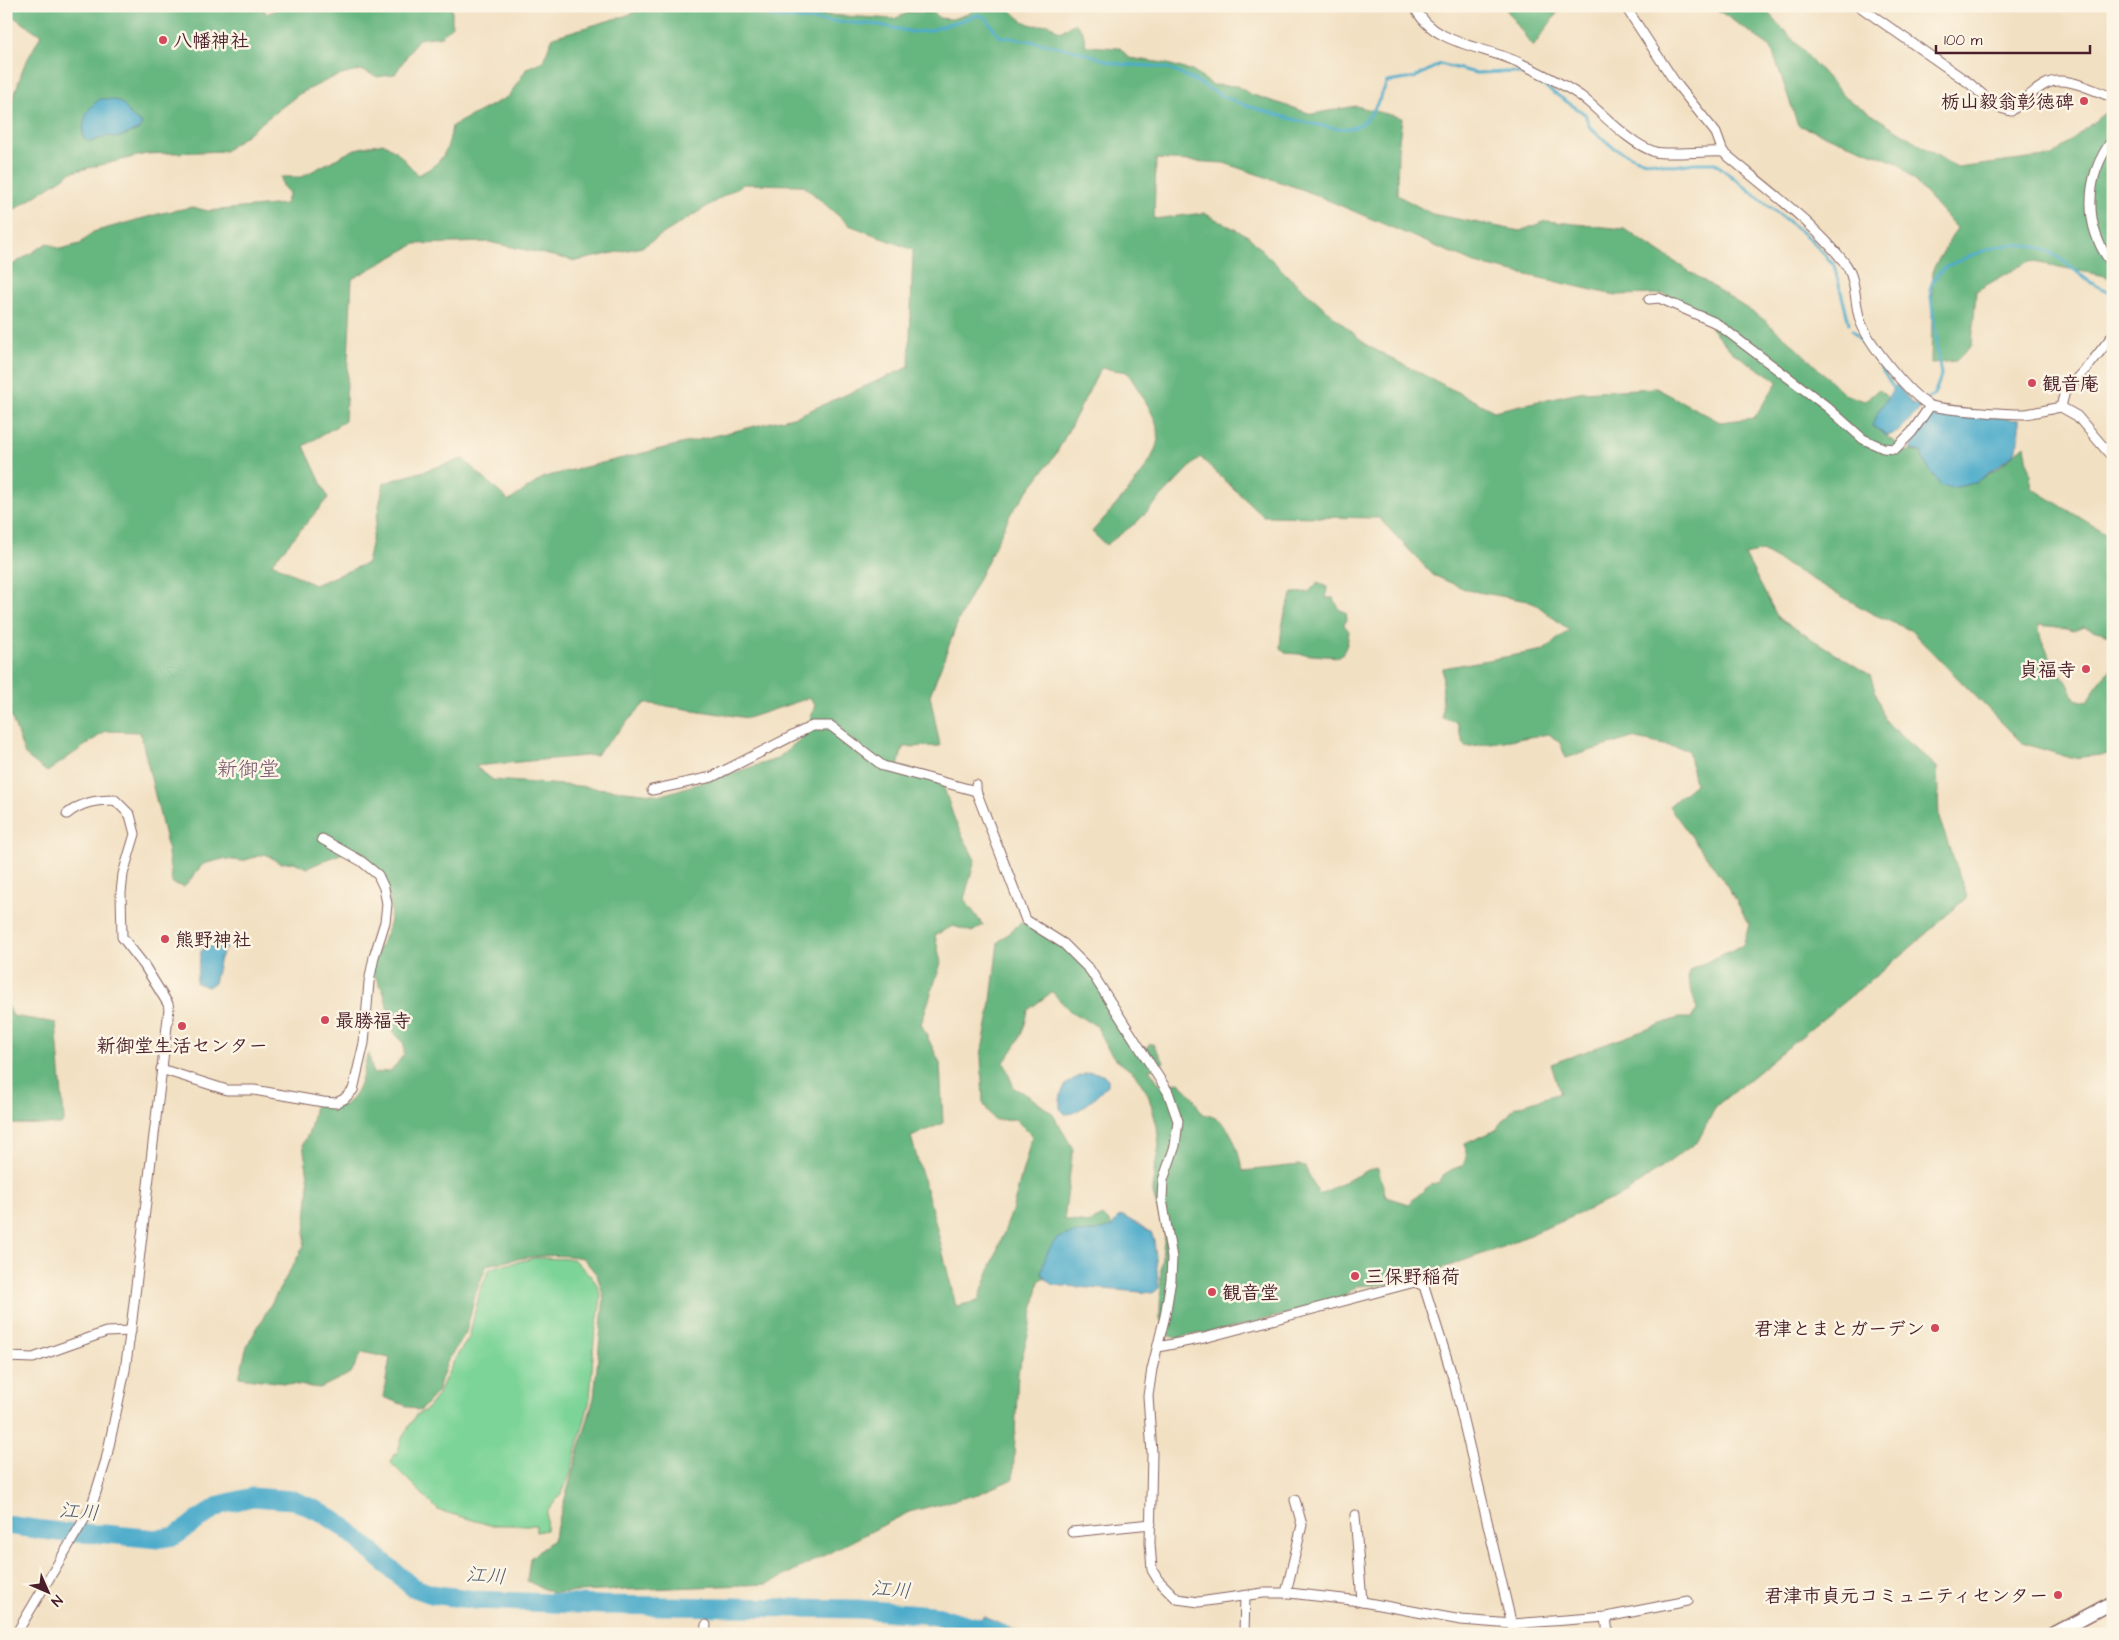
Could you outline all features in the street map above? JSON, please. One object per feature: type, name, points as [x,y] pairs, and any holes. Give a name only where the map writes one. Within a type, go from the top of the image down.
[{"type":"street","points":[[1414,6],[1420,18],[1443,36],[1519,62],[1580,96],[1640,145],[1657,153],[1723,152]]},
{"type":"street","points":[[1625,6],[1675,82],[1716,133],[1723,152],[1820,236],[1846,263],[1852,279],[1860,321],[1873,344],[1893,371],[1926,402],[2025,414],[2061,407],[2077,416],[2113,458]]},
{"type":"street","points":[[1859,6],[1969,83],[1997,107],[2005,110],[2011,111],[2045,84],[2053,81],[2069,83],[2107,95],[2113,94]]},
{"type":"street","points":[[2113,140],[2102,154],[2093,174],[2090,196],[2092,221],[2103,253],[2113,265]]},
{"type":"street","points":[[1649,298],[1659,298],[1716,323],[1826,406],[1863,439],[1883,448],[1896,449],[1912,432],[1926,402]]},
{"type":"street","points":[[2061,407],[2065,390],[2091,363],[2113,335]]},
{"type":"street","points":[[652,790],[712,777],[812,726],[830,726],[883,766],[976,788],[1026,920],[1064,944],[1090,970],[1132,1033],[1168,1092],[1175,1108],[1178,1133],[1163,1180],[1162,1198],[1172,1258],[1171,1280],[1148,1396],[1152,1453],[1152,1570],[1158,1580],[1177,1599],[1199,1602],[1286,1593],[1362,1602],[1461,1620],[1512,1624],[1606,1617],[1688,1601]]},
{"type":"street","points":[[16,1634],[91,1508],[106,1460],[125,1370],[131,1331],[168,1004],[144,965],[122,937],[120,894],[123,874],[135,834],[133,822],[126,810],[115,800],[85,802],[67,814]]},
{"type":"street","points":[[161,1069],[227,1090],[254,1090],[323,1102],[336,1103],[344,1099],[353,1090],[364,1043],[369,982],[374,957],[385,922],[387,904],[384,888],[378,875],[361,861],[322,839]]},
{"type":"street","points":[[1158,1347],[1204,1338],[1415,1282],[1424,1286],[1453,1378],[1514,1634]]},
{"type":"street","points":[[6,1357],[33,1358],[106,1332],[131,1331]]},
{"type":"street","points":[[1286,1593],[1302,1525],[1295,1500]]},
{"type":"street","points":[[1355,1515],[1362,1602]]},
{"type":"street","points":[[1072,1532],[1151,1524]]},
{"type":"street","points":[[1244,1634],[1245,1596]]},
{"type":"street","points":[[2053,1634],[2113,1602]]},
{"type":"street","points":[[1606,1617],[1608,1634]]},
{"type":"green space","points":[[6,6],[263,6],[266,14],[287,6],[452,6],[452,26],[442,36],[418,39],[395,74],[378,77],[361,70],[334,77],[299,94],[225,151],[146,154],[72,172],[6,215],[6,111],[11,105],[24,66],[41,35],[6,12]]},
{"type":"green space","points":[[650,6],[760,6],[777,12],[894,19],[910,12],[935,13],[939,18],[952,19],[968,14],[976,8],[1008,7],[1025,22],[1035,25],[1048,24],[1060,32],[1075,23],[1083,32],[1086,46],[1120,48],[1129,58],[1164,63],[1192,71],[1213,85],[1237,86],[1250,94],[1312,114],[1356,106],[1402,118],[1398,149],[1397,195],[1432,214],[1520,231],[1546,221],[1624,229],[1763,319],[1797,348],[1844,394],[1865,401],[1879,389],[1889,399],[1878,412],[1873,426],[1906,451],[1921,452],[1926,465],[1940,485],[1965,485],[1976,481],[1996,469],[2025,445],[2032,488],[2113,538],[2113,636],[2084,627],[2073,631],[2038,625],[2041,639],[2053,663],[2067,682],[2075,699],[2087,702],[2101,679],[2113,667],[2113,754],[2071,758],[2022,743],[1910,630],[1873,614],[1762,551],[1745,555],[1778,618],[1870,675],[1885,721],[1937,767],[1939,818],[1967,897],[1910,948],[1716,1106],[1698,1141],[1626,1193],[1502,1247],[1398,1284],[1357,1286],[1339,1300],[1236,1327],[1175,1338],[1167,1335],[1160,1318],[1161,1264],[1165,1235],[1153,1193],[1154,1172],[1159,1146],[1157,1126],[1148,1094],[1135,1074],[1115,1059],[1104,1043],[1097,1026],[1071,1012],[1052,992],[1028,1010],[1020,1038],[1004,1062],[1014,1088],[1029,1096],[1052,1113],[1073,1149],[1064,1220],[1088,1223],[1103,1216],[1116,1230],[1039,1281],[1018,1372],[1013,1479],[978,1494],[909,1512],[768,1584],[552,1593],[527,1581],[530,1558],[553,1540],[594,1398],[604,1297],[597,1275],[583,1258],[547,1256],[523,1258],[487,1265],[476,1292],[466,1332],[447,1362],[437,1392],[420,1411],[383,1397],[390,1358],[362,1352],[351,1373],[320,1388],[239,1377],[247,1346],[304,1246],[309,1183],[303,1144],[310,1130],[315,1105],[339,1106],[352,1099],[359,1086],[369,1054],[373,1074],[392,1070],[404,1054],[404,1044],[394,1032],[383,990],[366,960],[376,953],[386,934],[391,908],[389,896],[378,876],[352,849],[307,868],[294,862],[281,863],[265,854],[242,861],[223,859],[203,864],[184,887],[172,883],[167,845],[140,732],[106,731],[47,772],[25,755],[6,702],[6,269],[47,243],[60,249],[80,244],[93,232],[162,213],[192,207],[208,211],[285,204],[289,193],[283,187],[281,177],[301,177],[355,149],[383,143],[397,152],[418,175],[433,166],[443,156],[449,143],[452,126],[509,96],[527,68],[543,61],[553,37],[628,15]],"holes":[[[1156,159],[1224,163],[1304,190],[1475,263],[1614,295],[1664,294],[1705,321],[1732,352],[1778,381],[1754,418],[1720,422],[1656,388],[1579,392],[1494,411],[1368,346],[1290,278],[1248,236],[1204,213],[1154,219]],[[743,184],[803,185],[849,225],[913,250],[909,367],[797,416],[544,477],[509,501],[463,459],[384,483],[367,563],[314,585],[272,563],[328,498],[304,446],[345,421],[352,279],[415,244],[489,242],[576,261],[642,247]],[[1101,368],[1127,372],[1150,410],[1158,434],[1156,446],[1143,472],[1092,532],[1106,545],[1137,522],[1200,457],[1263,516],[1379,518],[1433,575],[1467,590],[1533,602],[1569,630],[1544,650],[1443,668],[1442,718],[1457,723],[1465,747],[1549,734],[1560,743],[1566,758],[1632,738],[1688,750],[1695,784],[1669,806],[1722,878],[1749,925],[1743,945],[1691,969],[1688,979],[1697,1010],[1691,1018],[1678,1018],[1551,1064],[1560,1093],[1515,1107],[1496,1130],[1465,1144],[1467,1159],[1462,1166],[1449,1171],[1439,1182],[1430,1185],[1408,1204],[1386,1197],[1378,1168],[1368,1170],[1319,1195],[1305,1167],[1299,1165],[1243,1171],[1235,1143],[1226,1127],[1220,1121],[1202,1114],[1192,1096],[1179,1082],[1161,1086],[1149,1069],[1159,1067],[1164,1062],[1153,1044],[1149,1044],[1147,1048],[1137,1051],[1116,1015],[1107,1007],[1100,985],[1075,947],[1023,921],[998,942],[990,1009],[981,1055],[983,1103],[994,1120],[1015,1119],[1032,1136],[1012,1211],[978,1301],[956,1306],[934,1217],[911,1137],[943,1123],[940,1063],[921,1024],[941,963],[935,935],[953,926],[972,932],[983,925],[964,899],[975,860],[955,821],[940,776],[898,766],[903,747],[940,746],[930,695],[959,619],[1011,513],[1056,454]],[[809,698],[815,705],[806,734],[777,759],[662,795],[578,786],[493,780],[475,766],[596,755],[645,703],[748,718]]]},
{"type":"green space","points":[[1504,6],[1562,6],[1533,47]]},
{"type":"green space","points":[[1712,6],[1762,6],[1846,98],[1957,168],[2052,156],[2113,106],[2113,280],[2105,276],[2029,261],[1976,291],[1972,345],[1956,361],[1931,363],[1933,269],[1957,228],[1898,163],[1798,125],[1771,47]]},
{"type":"green space","points":[[1317,583],[1327,587],[1326,598],[1333,598],[1340,610],[1346,612],[1347,619],[1344,625],[1349,631],[1348,639],[1339,657],[1285,653],[1280,648],[1287,606],[1293,593],[1309,592]]},
{"type":"green space","points":[[6,1003],[13,1016],[56,1023],[64,1120],[61,1125],[6,1124]]},
{"type":"green space","points":[[535,1258],[573,1259],[592,1277],[601,1296],[594,1339],[590,1400],[570,1475],[563,1491],[547,1512],[546,1530],[536,1532],[536,1525],[490,1525],[438,1510],[391,1463],[394,1453],[397,1454],[402,1438],[416,1415],[426,1410],[437,1396],[456,1357],[469,1338],[480,1290],[490,1268]]},
{"type":"water","points":[[100,99],[110,99],[122,104],[135,119],[142,123],[140,129],[117,138],[109,136],[89,142],[83,137],[86,115],[91,107]]},
{"type":"water","points":[[1897,384],[1912,404],[1919,406],[1919,410],[1898,432],[1887,436],[1873,426],[1878,412]]},
{"type":"water","points":[[1939,412],[2019,420],[2019,442],[2014,454],[1975,483],[1952,488],[1940,485],[1926,465],[1921,452],[1910,450],[1926,423]]},
{"type":"water","points":[[207,946],[227,946],[220,958],[214,983],[208,987],[196,983],[201,951]]},
{"type":"water","points":[[1090,1072],[1103,1074],[1108,1079],[1108,1085],[1083,1108],[1065,1114],[1060,1109],[1061,1094],[1064,1088],[1071,1081]]},
{"type":"water","points":[[1123,1216],[1151,1232],[1154,1240],[1159,1288],[1153,1293],[1052,1285],[1041,1273],[1046,1256],[1058,1239],[1075,1233],[1098,1231],[1112,1227],[1118,1217]]},
{"type":"water","points":[[932,1615],[978,1621],[984,1616],[1022,1634],[993,1634],[972,1628],[966,1631],[938,1623],[938,1619]]},
{"type":"waterway","points":[[738,6],[774,17],[880,25],[912,32],[928,31],[978,15],[985,17],[999,36],[1066,48],[1113,63],[1162,67],[1183,75],[1234,101],[1287,118],[1340,128],[1358,126],[1364,121],[1374,110],[1387,82],[1414,78],[1440,64],[1476,73],[1512,72],[1529,76],[1585,114],[1590,128],[1614,148],[1637,159],[1675,166],[1694,163],[1715,163],[1810,239],[1834,265],[1849,323]]},
{"type":"waterway","points":[[1915,407],[1934,395],[1941,376],[1930,290],[1937,274],[1945,268],[1973,255],[1998,247],[2011,245],[2035,246],[2059,258],[2090,282],[2113,293]]},
{"type":"waterway","points":[[1852,330],[1872,354],[1896,392]]},
{"type":"waterway","name":"江川","points":[[6,1525],[66,1533],[105,1534],[157,1539],[175,1536],[220,1505],[252,1497],[293,1500],[323,1513],[344,1527],[412,1587],[431,1594],[476,1600],[601,1605],[858,1609],[932,1615],[1002,1634]]},
{"type":"place","name":"八幡神社","points":[[163,40]]},
{"type":"place","name":"栃山毅翁彰徳碑","points":[[2084,101]]},
{"type":"place","name":"観音庵","points":[[2032,383]]},
{"type":"place","name":"貞福寺","points":[[2086,669]]},
{"type":"place","name":"熊野神社","points":[[165,939]]},
{"type":"place","name":"最勝福寺","points":[[325,1020]]},
{"type":"place","name":"新御堂生活センター","points":[[182,1026]]},
{"type":"place","name":"三保野稲荷","points":[[1355,1276]]},
{"type":"place","name":"観音堂","points":[[1212,1292]]},
{"type":"place","name":"君津とまとガーデン","points":[[1935,1328]]},
{"type":"place","name":"君津市貞元コミュニティセンター","points":[[2058,1595]]},
{"type":"district","name":"新御堂","points":[[248,769]]}]
